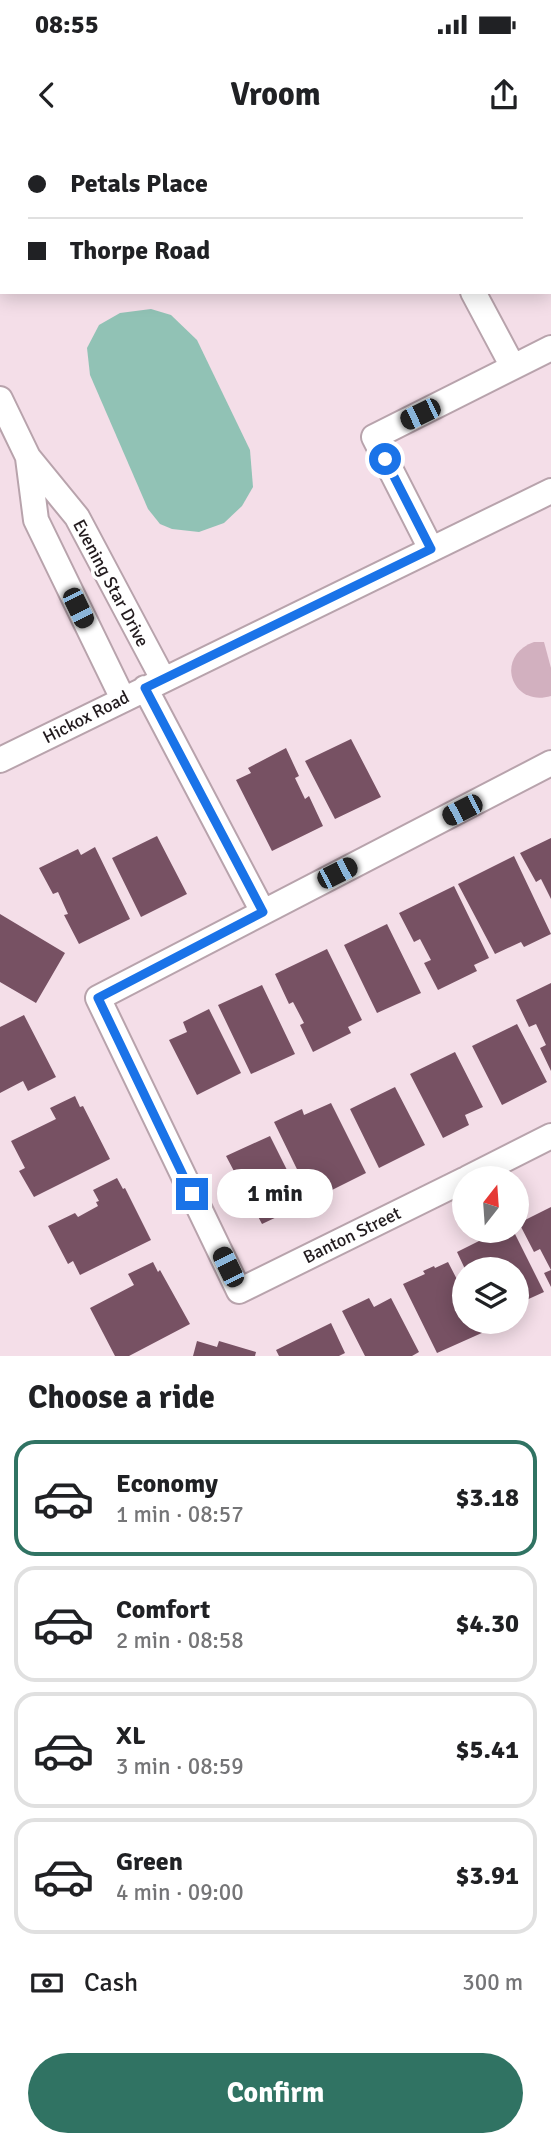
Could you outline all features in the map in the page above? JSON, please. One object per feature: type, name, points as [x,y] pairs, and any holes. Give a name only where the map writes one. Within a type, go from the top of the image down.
[{"type":"street","points":[[474,294],[513,367]]},
{"type":"street","points":[[431,549],[374,437],[551,348]]},
{"type":"street","name":"Evening Star Drive","points":[[0,399],[28,457],[77,517],[105,568],[143,689]]},
{"type":"street","name":"Evening Star Drive","points":[[28,457],[36,520],[67,585],[143,689],[263,912]]},
{"type":"street","name":"Hickox Road","points":[[0,760],[551,491]]},
{"type":"street","points":[[67,585],[105,568]]},
{"type":"street","points":[[263,912],[551,763]]},
{"type":"street","name":"Banton Street","points":[[263,912],[98,998],[239,1291],[452,1186]]},
{"type":"street","name":"Banton Street","points":[[492,1166],[551,1136]]},
{"type":"shaded area","points":[[151,309],[171,315],[197,340],[250,450],[253,487],[242,506],[224,523],[199,532],[172,529],[160,524],[148,509],[90,375],[87,348],[99,325],[120,313]]},
{"type":"shaded area","points":[[534,642],[544,642],[551,668],[551,696],[537,698],[526,695],[517,688],[512,679],[514,658]]},
{"type":"building","points":[[351,739],[381,797],[335,819],[305,761]]},
{"type":"building","points":[[286,748],[299,776],[295,778],[305,799],[309,796],[323,826],[272,851],[236,780],[251,773],[248,768]]},
{"type":"building","points":[[157,836],[187,894],[141,917],[112,858]]},
{"type":"building","points":[[551,838],[551,899],[541,879],[536,882],[520,853]]},
{"type":"building","points":[[95,847],[130,919],[79,944],[64,915],[68,914],[58,892],[53,894],[39,868],[78,849],[81,855]]},
{"type":"building","points":[[514,856],[551,934],[524,947],[521,942],[495,954],[458,884]]},
{"type":"building","points":[[454,886],[489,958],[474,965],[477,971],[438,990],[424,963],[431,960],[420,939],[414,942],[399,913]]},
{"type":"building","points":[[0,914],[65,953],[36,1003],[0,982]]},
{"type":"building","points":[[387,924],[421,993],[377,1013],[344,945]]},
{"type":"building","points":[[327,949],[362,1020],[348,1027],[351,1033],[313,1052],[300,1025],[304,1023],[293,1002],[289,1004],[275,974]]},
{"type":"building","points":[[551,983],[551,1071],[540,1048],[546,1045],[536,1024],[529,1027],[516,1000]]},
{"type":"building","points":[[262,985],[295,1054],[251,1074],[218,1005]]},
{"type":"building","points":[[209,1009],[241,1073],[197,1095],[169,1040],[187,1032],[183,1022]]},
{"type":"building","points":[[24,1015],[56,1077],[28,1091],[23,1081],[0,1093],[0,1027]]},
{"type":"building","points":[[517,1024],[547,1082],[502,1105],[472,1046]]},
{"type":"building","points":[[455,1052],[483,1107],[465,1115],[469,1125],[443,1138],[410,1074]]},
{"type":"building","points":[[395,1087],[425,1145],[379,1168],[350,1109]]},
{"type":"building","points":[[75,1096],[80,1107],[83,1106],[110,1159],[34,1197],[19,1171],[25,1168],[11,1141],[56,1119],[50,1108]]},
{"type":"building","points":[[331,1103],[366,1173],[312,1200],[274,1122],[302,1109],[304,1115]]},
{"type":"building","points":[[270,1136],[304,1204],[262,1224],[226,1156]]},
{"type":"building","points":[[117,1178],[123,1189],[125,1188],[151,1240],[80,1275],[73,1261],[68,1264],[48,1226],[75,1213],[78,1217],[98,1206],[96,1202],[99,1201],[93,1190]]},
{"type":"building","points":[[551,1207],[551,1270],[540,1249],[534,1252],[529,1242],[529,1218]]},
{"type":"building","points":[[475,1243],[520,1243],[526,1257],[459,1257],[457,1252]]},
{"type":"building","points":[[153,1262],[190,1324],[129,1356],[115,1356],[90,1308],[134,1285],[128,1274]]},
{"type":"building","points":[[448,1262],[452,1270],[452,1334],[480,1334],[437,1353],[403,1284],[425,1274],[423,1271],[434,1266],[435,1268]]},
{"type":"building","points":[[529,1262],[544,1292],[529,1299]]},
{"type":"building","points":[[551,1270],[551,1287],[544,1273]]},
{"type":"building","points":[[369,1298],[374,1307],[391,1298],[419,1352],[412,1356],[365,1356],[342,1311]]},
{"type":"building","points":[[331,1323],[345,1353],[339,1356],[279,1356],[276,1350]]},
{"type":"building","points":[[197,1341],[217,1347],[219,1341],[256,1352],[255,1356],[193,1356]]},
{"type":"route","points":[[192,1194],[98,998],[263,912],[145,688],[431,549],[385,459]]}]
